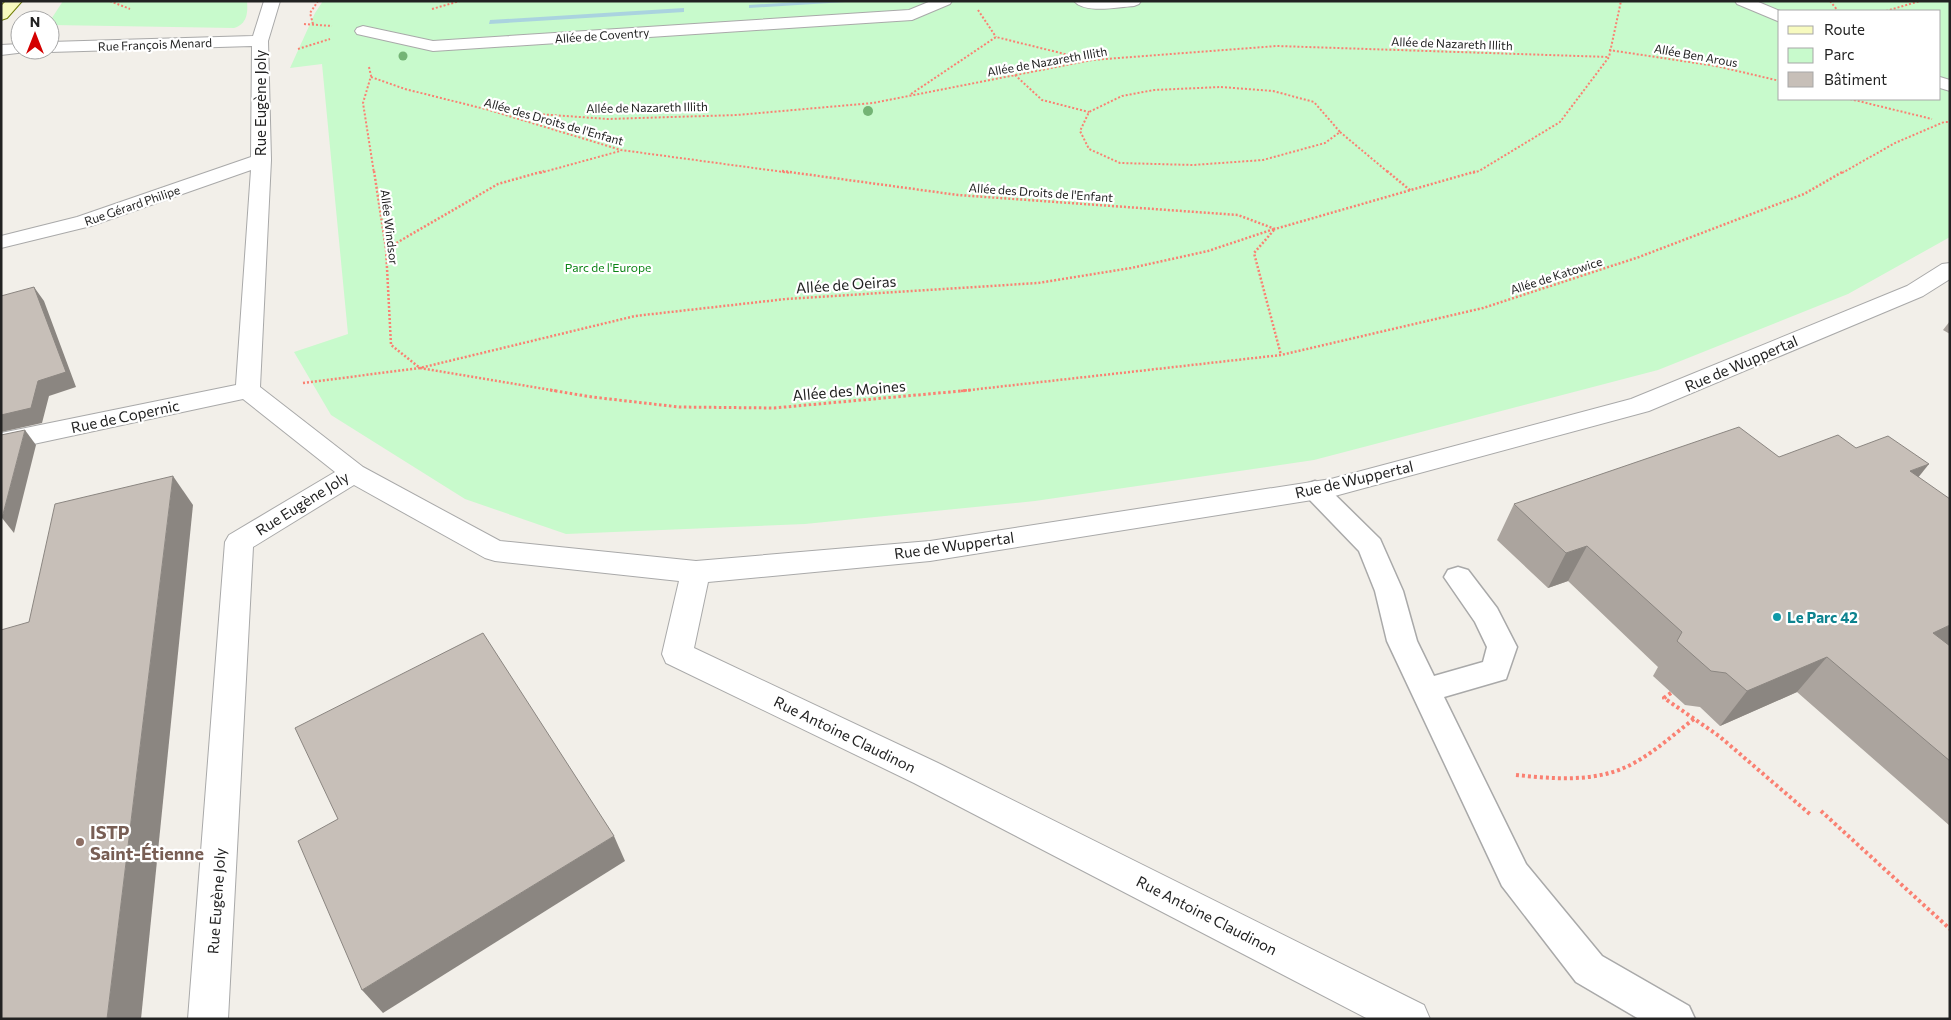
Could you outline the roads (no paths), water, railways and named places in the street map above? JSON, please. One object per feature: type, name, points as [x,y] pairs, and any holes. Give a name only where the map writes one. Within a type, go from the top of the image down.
[{"type":"main road","points":[[1,15],[15,1]]},
{"type":"street","name":"Rue Eugène Joly","points":[[208,1019],[239,542],[354,473],[248,390],[261,160],[260,48],[272,1]]},
{"type":"street","name":"Allée de Coventry","points":[[363,32],[433,46],[912,15],[945,1]]},
{"type":"street","points":[[1080,1],[1090,4],[1134,1]]},
{"type":"street","points":[[1742,1],[1778,16]]},
{"type":"street","name":"Rue François Menard","points":[[60,48],[260,48]]},
{"type":"street","name":"Rue Gérard Philipe","points":[[1,242],[84,222],[261,160]]},
{"type":"street","name":"Rue de Wuppertal","points":[[696,572],[930,550],[1331,488],[1640,405],[1915,291],[1950,269]]},
{"type":"street","name":"Rue de Copernic","points":[[1,442],[248,390]]},
{"type":"street","points":[[354,473],[495,550],[696,572]]},
{"type":"street","name":"Rue Antoine Claudinon","points":[[696,572],[677,654],[926,773],[1410,1019]]},
{"type":"lane","points":[[1315,490],[1370,546],[1389,591],[1402,641],[1514,875],[1589,969],[1676,1019]]},
{"type":"lane","points":[[1426,691],[1494,670],[1502,647],[1487,616],[1458,577]]},
{"type":"water","points":[[814,1],[861,1],[749,8],[749,5]]},
{"type":"water","points":[[684,8],[684,12],[489,24],[490,20]]},
{"type":"place","name":"Le Parc 42","points":[[1777,617]]},
{"type":"place","name":"ISTP Saint-Étienne","points":[[80,842]]},
{"type":"park label","name":"Parc de l'Europe","points":[[608,267]]}]
